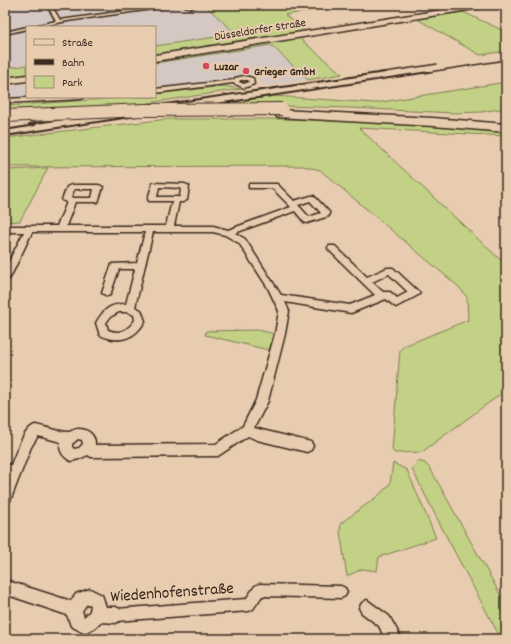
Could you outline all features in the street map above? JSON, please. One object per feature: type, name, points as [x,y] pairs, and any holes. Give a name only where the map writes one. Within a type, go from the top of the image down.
[{"type":"highway","points":[[5,116],[110,110],[220,108],[506,128]]},
{"type":"highway","points":[[5,122],[108,116],[282,112],[383,113],[506,122]]},
{"type":"main road","name":"Düsseldorfer Straße","points":[[156,58],[487,5]]},
{"type":"main road","points":[[7,80],[26,78]]},
{"type":"street","points":[[49,5],[58,22]]},
{"type":"street","points":[[37,26],[179,5]]},
{"type":"street","points":[[185,5],[190,7],[198,5]]},
{"type":"street","points":[[5,33],[26,28]]},
{"type":"street","points":[[156,91],[236,81]]},
{"type":"street","points":[[5,101],[62,98]]},
{"type":"street","points":[[228,233],[294,206],[274,186],[252,186]]},
{"type":"street","points":[[170,228],[176,199]]},
{"type":"street","points":[[61,228],[72,200]]},
{"type":"street","points":[[5,278],[30,228]]},
{"type":"street","points":[[130,308],[150,228]]},
{"type":"street","points":[[5,229],[170,228],[213,229],[228,233],[242,241],[278,298],[284,311],[280,334],[262,400],[247,430],[218,450],[92,451],[86,449],[89,441],[86,435],[77,434],[69,438],[35,430],[10,471],[5,496]]},
{"type":"street","points":[[332,248],[382,296]]},
{"type":"street","points":[[107,293],[115,266],[141,266]]},
{"type":"street","points":[[278,298],[351,309],[387,294],[396,302],[415,294],[390,270],[366,281]]},
{"type":"street","points":[[247,430],[257,434],[307,446]]},
{"type":"street","name":"Wiedenhofenstraße","points":[[5,587],[74,610],[81,599],[90,596],[97,600],[99,608],[98,614],[116,615],[249,605],[259,590],[341,592]]},
{"type":"street","points":[[367,608],[384,621],[394,639]]},
{"type":"shaded area","points":[[5,5],[205,5],[237,34],[156,46],[156,26],[26,26],[26,65],[5,66]]},
{"type":"shaded area","points":[[271,45],[308,80],[264,86],[253,74],[200,83],[156,87],[156,63]]},
{"type":"shaded area","points":[[26,84],[26,98],[5,99],[5,87]]},
{"type":"green space","points":[[205,5],[300,5],[309,11],[285,15],[306,32],[156,56],[156,46],[236,34]]},
{"type":"green space","points":[[463,12],[506,32],[506,51],[480,55],[417,19]]},
{"type":"green space","points":[[298,37],[342,74],[308,80],[271,45],[156,63],[156,61]]},
{"type":"green space","points":[[26,65],[26,76],[5,79],[5,66],[15,67]]},
{"type":"green space","points":[[506,82],[506,108],[481,112],[454,113],[219,104],[274,96],[375,103]]},
{"type":"green space","points":[[224,86],[241,89],[142,104],[5,113],[5,103],[7,103],[6,106],[118,98],[156,98],[156,94]]},
{"type":"green space","points":[[168,119],[292,119],[411,124],[506,131],[506,136],[359,128],[506,265],[506,390],[422,452],[395,453],[392,450],[400,350],[404,346],[468,320],[467,297],[459,287],[320,170],[303,166],[5,167],[5,138]]},
{"type":"green space","points":[[48,168],[20,221],[5,222],[5,174],[8,170]]},
{"type":"green space","points":[[258,330],[275,334],[269,350],[205,335],[206,331]]},
{"type":"green space","points":[[418,461],[425,463],[431,470],[506,605],[506,639],[501,639],[412,469]]},
{"type":"green space","points":[[393,463],[407,470],[436,538],[379,557],[377,571],[362,569],[347,576],[340,531],[341,523],[378,496],[390,484]]},
{"type":"railway","points":[[423,73],[506,60]]},
{"type":"railway","points":[[378,73],[437,64]]},
{"type":"railway","points":[[29,124],[385,72]]},
{"type":"railway","points":[[5,136],[429,72]]},
{"type":"railway","points":[[5,130],[35,125]]},
{"type":"place","name":"Luzar","points":[[206,66]]},
{"type":"place","name":"Grieger GmbH","points":[[246,71]]}]
